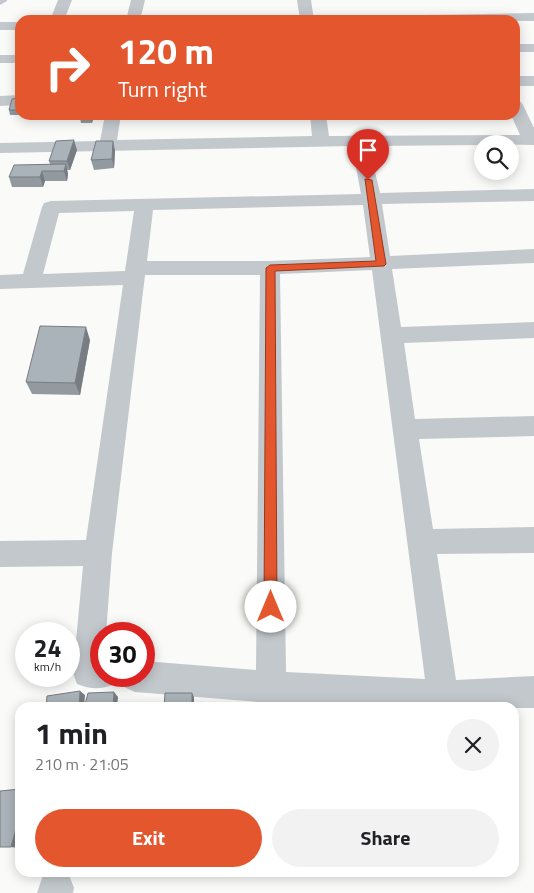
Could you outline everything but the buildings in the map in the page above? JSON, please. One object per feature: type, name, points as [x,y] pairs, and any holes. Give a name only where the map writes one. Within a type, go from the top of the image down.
[{"type":"street","points":[[59,15],[65,0]]},
{"type":"street","points":[[134,15],[138,0]]},
{"type":"street","points":[[304,0],[306,15]]},
{"type":"street","points":[[520,17],[534,17]]},
{"type":"street","points":[[0,26],[15,26]]},
{"type":"street","points":[[520,48],[534,48]]},
{"type":"street","points":[[0,59],[15,59]]},
{"type":"street","points":[[520,81],[534,81]]},
{"type":"street","points":[[0,101],[15,100]]},
{"type":"street","points":[[0,148],[321,141],[533,140],[520,114]]},
{"type":"street","points":[[108,145],[112,120]]},
{"type":"street","points":[[319,120],[321,141]]},
{"type":"street","points":[[359,141],[372,200],[443,696]]},
{"type":"street","points":[[31,281],[51,207],[534,195]]},
{"type":"street","points":[[92,622],[98,553],[144,205]]},
{"type":"street","points":[[0,282],[134,273],[534,256]]},
{"type":"street","points":[[270,268],[271,687]]},
{"type":"street","points":[[391,334],[534,330]]},
{"type":"street","points":[[404,429],[534,426]]},
{"type":"street","points":[[420,542],[534,540]]},
{"type":"street","points":[[0,554],[98,553]]},
{"type":"street","points":[[90,649],[88,673],[90,673]]},
{"type":"street","points":[[155,678],[271,687],[443,696],[534,692]]},
{"type":"route","points":[[271,607],[270,268],[381,264],[368,180]]}]
